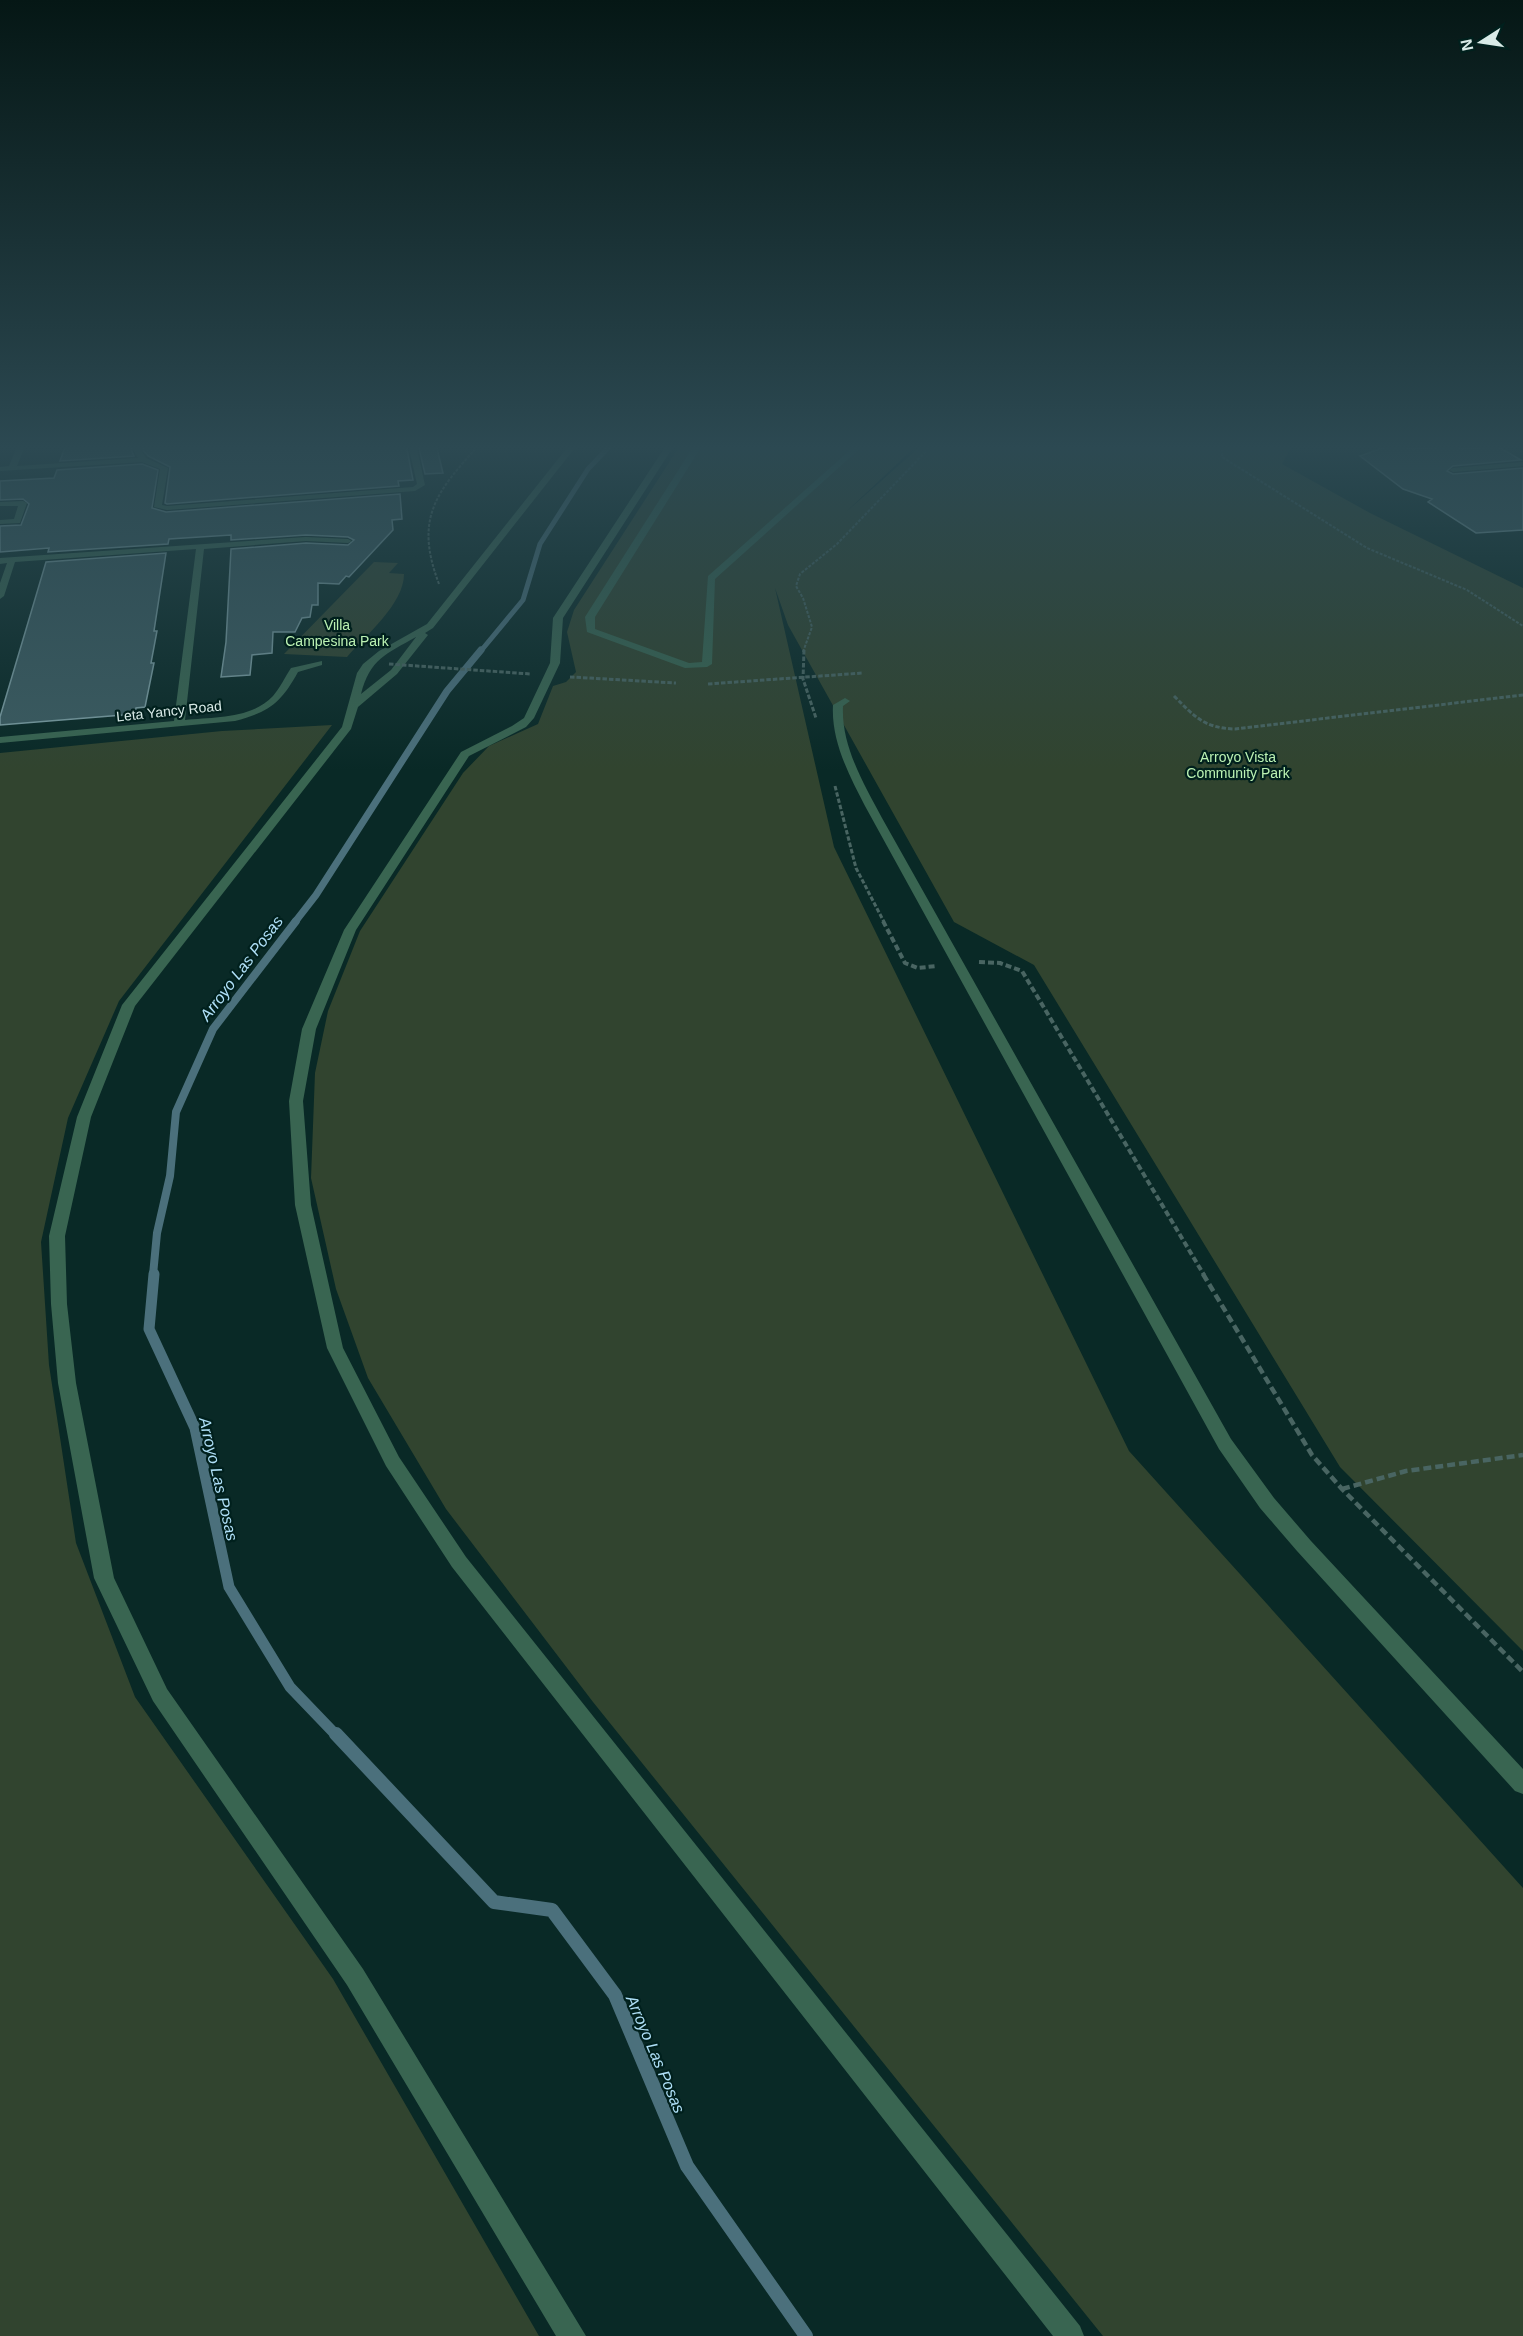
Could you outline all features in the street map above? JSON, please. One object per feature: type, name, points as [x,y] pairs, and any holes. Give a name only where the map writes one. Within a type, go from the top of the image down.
[{"type":"street","points":[[0,561],[113,553]]},
{"type":"street","points":[[179,725],[199,553]]},
{"type":"street","points":[[354,705],[394,672],[488,553]]},
{"type":"street","points":[[600,553],[558,618],[556,623],[558,642],[554,666],[526,723],[478,745],[465,754],[350,930],[309,1029],[296,1101],[303,1205],[335,1348],[392,1461],[459,1562],[1070,2336]]},
{"type":"street","points":[[631,553],[590,617],[590,630],[688,666],[707,664],[711,578],[739,553]]},
{"type":"street","points":[[0,596],[12,560]]},
{"type":"street","points":[[430,626],[379,654],[369,663],[363,671],[347,727],[129,1005],[84,1118],[57,1236],[59,1305],[67,1383],[104,1578],[160,1695],[356,1977],[572,2336]]},
{"type":"street","name":"Leta Yancy Road","points":[[0,740],[235,718],[263,710],[279,698],[294,670],[319,663]]},
{"type":"street","points":[[845,701],[838,705],[836,717],[853,772],[876,818],[1225,1444],[1267,1503],[1304,1546],[1523,1784]]},
{"type":"path","points":[[428,553],[428,561],[448,603]]},
{"type":"path","points":[[816,719],[803,679],[802,656],[812,627],[803,598],[796,586],[800,574],[826,553]]},
{"type":"path","points":[[1379,553],[1467,590],[1523,626]]},
{"type":"path","points":[[389,664],[531,674]]},
{"type":"path","points":[[1174,696],[1202,724],[1218,729],[1235,729],[1523,696]]},
{"type":"path","points":[[834,781],[856,868],[905,963],[918,968],[1000,963],[1022,970],[1312,1455],[1342,1489],[1523,1672]]},
{"type":"path","points":[[1342,1489],[1406,1471],[1523,1455]]},
{"type":"green space","name":"Arroyo Vista Community Park","points":[[611,553],[1452,553],[1523,588],[1523,1651],[1340,1467],[1034,965],[954,922],[788,625],[775,588],[834,847],[1129,1451],[1523,1888],[1523,2336],[1103,2336],[593,1702],[446,1509],[368,1378],[336,1289],[311,1178],[315,1073],[328,1011],[360,931],[463,773],[489,746],[538,724],[553,686],[566,682],[576,672],[567,632],[574,610]]},
{"type":"green space","name":"Villa Campesina Park","points":[[374,562],[398,563],[389,573],[404,574],[402,585],[391,608],[347,657],[284,654]]},
{"type":"green space","points":[[332,725],[119,1001],[68,1118],[41,1242],[49,1365],[76,1543],[135,1697],[333,1979],[539,2336],[0,2336],[0,753],[222,731]]},
{"type":"building","points":[[166,553],[154,631],[157,631],[151,663],[154,663],[145,707],[136,708],[135,714],[0,725],[0,717],[46,562]]},
{"type":"building","points":[[231,553],[371,553],[349,577],[346,576],[339,584],[318,583],[318,605],[312,605],[310,617],[302,618],[295,632],[273,632],[272,653],[252,655],[250,675],[221,677],[226,642]]},
{"type":"waterway","name":"Arroyo Las Posas","points":[[480,652],[523,600],[537,553]]},
{"type":"waterway","name":"Arroyo Las Posas","points":[[295,922],[316,895],[447,691],[481,650]]},
{"type":"waterway","name":"Arroyo Las Posas","points":[[153,1275],[157,1233],[170,1176],[176,1112],[213,1029],[296,921]]},
{"type":"waterway","name":"Arroyo Las Posas","points":[[154,1274],[149,1329],[195,1428],[229,1587],[290,1687],[337,1736]]},
{"type":"waterway","name":"Arroyo Las Posas","points":[[336,1734],[494,1902],[552,1910],[615,1995],[687,2166],[806,2336]]}]
